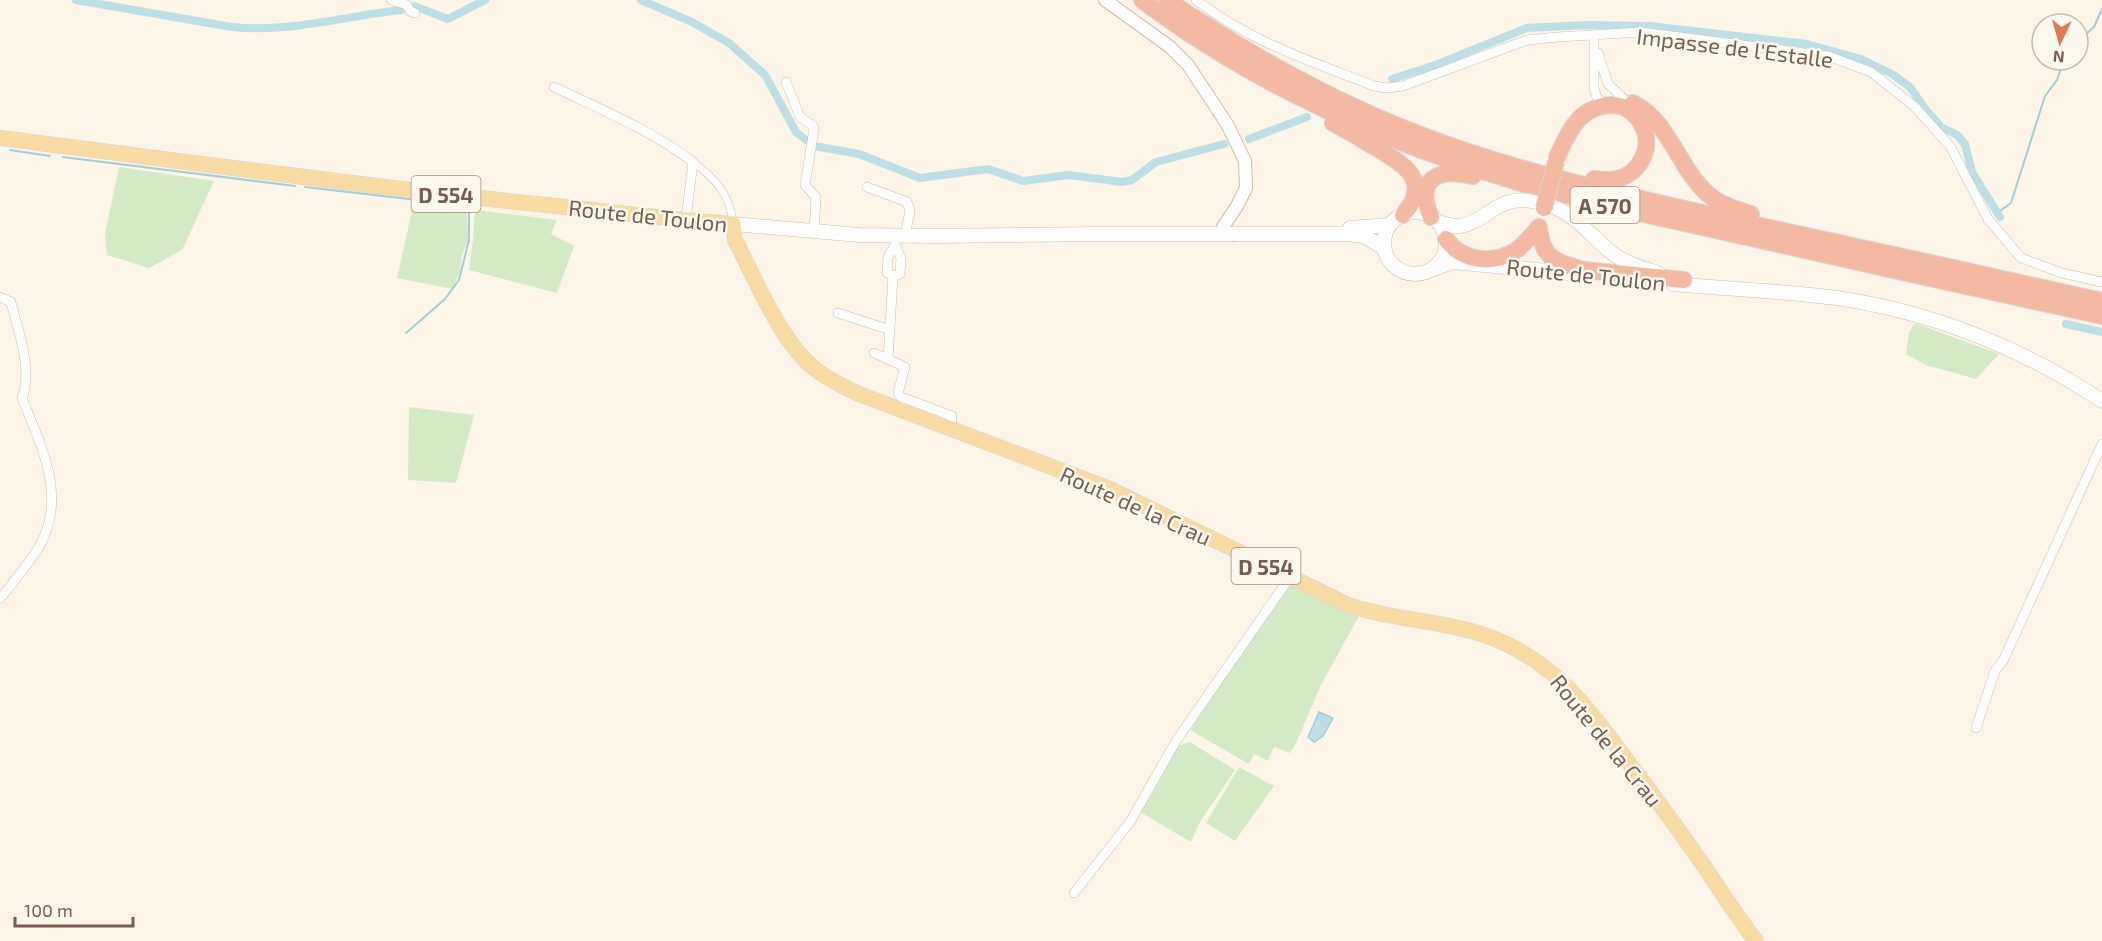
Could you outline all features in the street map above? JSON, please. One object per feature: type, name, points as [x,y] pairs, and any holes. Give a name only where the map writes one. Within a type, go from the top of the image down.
[{"type":"highway","name":"A 570","points":[[1142,0],[1187,33],[1256,73],[1356,123],[1413,146],[1497,175],[1620,208],[2102,316]]},
{"type":"highway","name":"A 570","points":[[1167,0],[1252,55],[1371,115],[1433,139],[1546,174],[1668,205],[2102,301]]},
{"type":"highway","points":[[1187,33],[1231,65],[1401,162],[1411,174],[1416,189],[1412,204],[1396,220]]},
{"type":"highway","points":[[1252,55],[1397,118],[1462,142],[1571,174],[1615,180],[1629,173],[1641,163],[1646,147],[1646,137],[1644,128],[1633,114],[1602,96]]},
{"type":"highway","points":[[1557,160],[1575,123],[1602,96]]},
{"type":"highway","points":[[1485,264],[1518,254],[1531,243],[1539,227],[1566,123],[1582,103],[1602,96],[1624,99],[1642,108],[1662,129],[1688,170],[1707,194],[1728,207],[1898,251],[1968,272]]},
{"type":"highway","points":[[1434,219],[1425,204],[1427,187],[1438,175],[1457,172],[1595,210],[1983,296],[2024,299]]},
{"type":"highway","points":[[1446,240],[1458,253],[1465,256],[1495,258],[1515,251],[1539,227]]},
{"type":"highway","points":[[1539,227],[1542,246],[1548,254],[1570,267],[1684,280]]},
{"type":"main road","name":"Route de Toulon","points":[[0,138],[125,153],[187,164]]},
{"type":"main road","name":"Route de Toulon","points":[[0,145],[705,222],[899,239],[1371,228],[1396,220]]},
{"type":"main road","name":"Route de Toulon","points":[[1434,219],[1452,226],[1464,225],[1503,204],[1519,200],[1538,202],[1567,212],[1620,258],[1649,270],[1684,280],[1743,289]]},
{"type":"main road","points":[[1412,212],[1422,213],[1434,219],[1443,230],[1446,240],[1443,257],[1431,270],[1411,274],[1402,271],[1394,265],[1384,248],[1384,240],[1396,220],[1412,212]]},
{"type":"main road","points":[[705,222],[735,240]]},
{"type":"main road","name":"Route de la Crau","points":[[733,224],[735,240],[790,343],[814,368],[831,381],[859,394],[1110,489],[1335,599],[1369,612],[1470,631],[1500,641],[1548,668],[1578,697],[1606,732],[1676,826],[1756,941]]},
{"type":"main road","name":"Route de Toulon","points":[[1112,234],[1206,235],[1229,231],[1347,234],[1364,236],[1384,248]]},
{"type":"main road","name":"Route de Toulon","points":[[1431,270],[1453,262],[1485,264],[1836,298],[1893,308],[1973,333],[2012,350],[2102,401]]},
{"type":"street","points":[[391,0],[411,10]]},
{"type":"street","points":[[1105,0],[1170,47],[1188,65],[1227,124],[1245,161],[1246,188],[1229,231]]},
{"type":"street","name":"Impasse de l'Estalle","points":[[1196,0],[1264,43],[1374,86],[1387,88],[1403,86],[1527,40],[1640,32],[1828,56],[1871,72],[1914,106],[1950,146],[1988,219],[2020,258],[2062,273],[2102,282]]},
{"type":"street","points":[[1594,36],[1602,96]]},
{"type":"street","points":[[1594,36],[1602,96]]},
{"type":"street","points":[[786,82],[800,117],[814,129],[805,185],[816,197],[814,232]]},
{"type":"street","points":[[554,87],[669,144],[705,170],[730,202],[733,224]]},
{"type":"street","points":[[686,219],[693,162]]},
{"type":"street","points":[[867,187],[907,201],[910,211],[899,239],[900,274],[893,276],[888,359]]},
{"type":"street","points":[[0,297],[10,302],[20,338],[26,373],[22,398],[45,458],[52,487],[50,520],[39,547],[0,599]]},
{"type":"street","points":[[838,313],[890,330]]},
{"type":"street","points":[[874,353],[905,367],[898,393],[901,398],[952,416],[951,429]]},
{"type":"street","points":[[1976,728],[1995,671],[2003,661],[2102,444]]},
{"type":"street","points":[[1074,893],[1130,822],[1176,741],[1290,577]]},
{"type":"green space","points":[[119,167],[214,181],[182,250],[149,268],[107,255],[105,234]]},
{"type":"green space","points":[[414,202],[467,206],[468,241],[453,289],[397,278]]},
{"type":"green space","points":[[475,210],[557,220],[551,234],[574,246],[557,293],[469,270]]},
{"type":"green space","points":[[1915,323],[1999,354],[1976,379],[1926,365],[1906,354],[1909,332]]},
{"type":"green space","points":[[409,407],[474,415],[456,483],[408,480]]},
{"type":"green space","points":[[1289,583],[1360,614],[1321,685],[1290,753],[1274,747],[1268,761],[1254,754],[1249,764],[1190,730]]},
{"type":"green space","points":[[1190,742],[1235,770],[1200,822],[1191,842],[1140,812],[1175,747]]},
{"type":"green space","points":[[1239,767],[1274,786],[1235,841],[1206,823]]},
{"type":"water","points":[[1319,712],[1333,718],[1323,736],[1314,742],[1308,737]]},
{"type":"waterway","points":[[76,0],[232,27],[253,28],[296,26],[414,6],[448,19],[485,0]]},
{"type":"waterway","points":[[641,0],[692,22],[729,43],[765,75],[796,132],[806,140]]},
{"type":"waterway","points":[[2090,30],[2102,9]]},
{"type":"waterway","points":[[1392,79],[1438,64],[1527,28],[1587,25],[1650,26],[1807,44],[1861,59],[1892,74],[1910,87],[1941,127],[1957,135],[1965,144],[1972,172],[2000,217]]},
{"type":"waterway","points":[[1997,213],[2011,203],[2045,96],[2057,80],[2060,72]]},
{"type":"waterway","points":[[1249,139],[1307,117]]},
{"type":"waterway","points":[[814,146],[859,154],[920,178],[988,169],[1023,181],[1069,175],[1122,182],[1132,180],[1156,162],[1224,144]]},
{"type":"waterway","points":[[10,150],[50,156]]},
{"type":"waterway","points":[[63,157],[295,186]]},
{"type":"waterway","points":[[305,187],[469,206],[469,240],[459,280],[445,299],[406,333]]},
{"type":"waterway","points":[[2066,324],[2102,332]]}]
